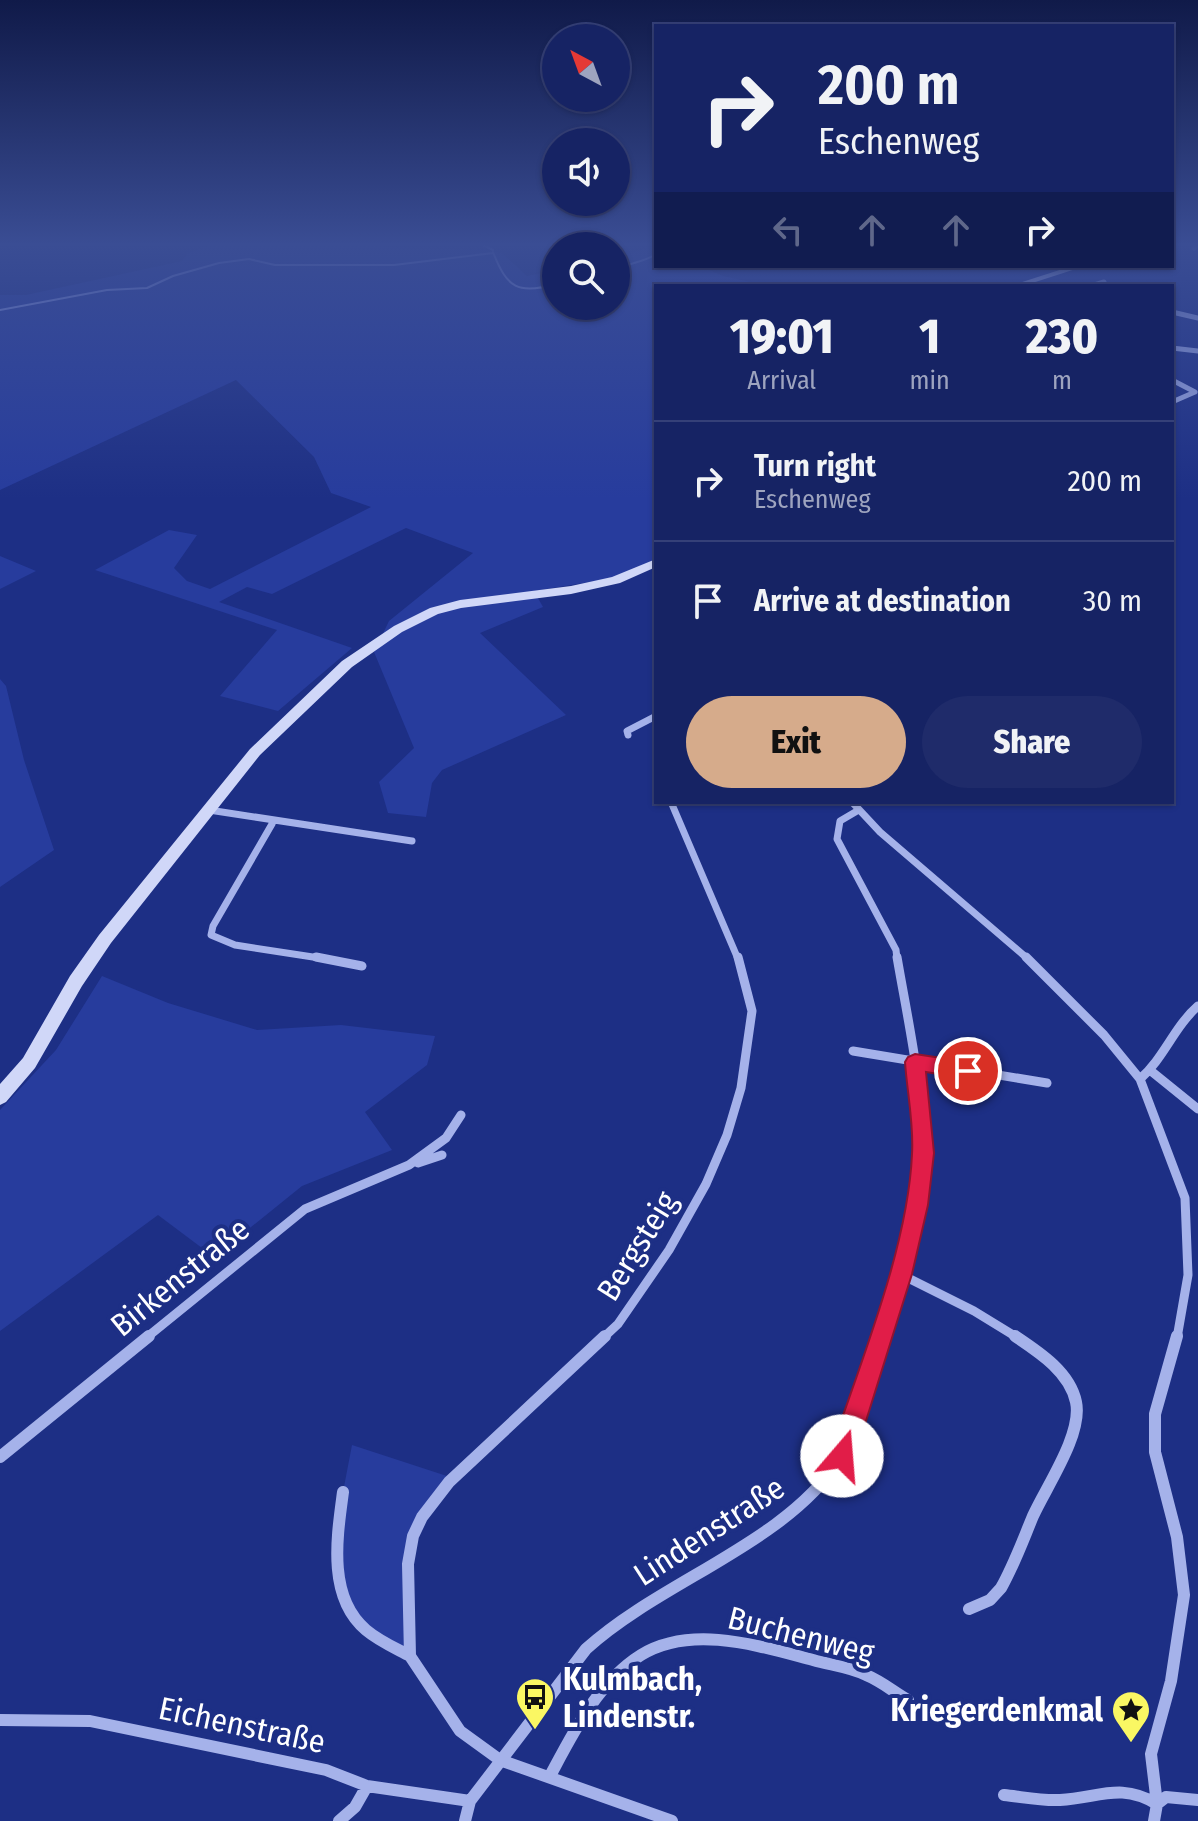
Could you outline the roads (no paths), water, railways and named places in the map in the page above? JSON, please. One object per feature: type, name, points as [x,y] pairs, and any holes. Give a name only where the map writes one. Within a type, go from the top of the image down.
[{"type":"street","points":[[1174,348],[1198,351]]},
{"type":"street","points":[[1174,381],[1195,392],[1174,401]]},
{"type":"street","points":[[0,1097],[29,1063],[76,981],[105,939],[282,724],[347,664],[398,629],[434,611],[460,604],[571,590],[616,580],[654,564]]},
{"type":"street","points":[[628,735],[627,731],[654,717]]},
{"type":"street","name":"Bergsteig","points":[[410,1656],[408,1564],[413,1536],[422,1517],[449,1482],[484,1447],[618,1324],[669,1250],[706,1184],[727,1135],[741,1088],[752,1011],[735,946],[688,847],[672,804]]},
{"type":"street","points":[[855,806],[1033,963],[1087,1016],[1140,1079],[1185,1198],[1188,1275],[1181,1324],[1155,1414],[1155,1452],[1177,1537],[1184,1595],[1171,1681],[1151,1754],[1157,1804],[1154,1821]]},
{"type":"street","name":"Lindenstraße","points":[[470,1801],[556,1684],[608,1629],[776,1524],[816,1490],[842,1456],[900,1274],[917,1205],[923,1153],[915,1062],[896,950],[837,839],[840,821],[855,806]]},
{"type":"street","points":[[209,810],[272,824],[325,828],[412,841]]},
{"type":"street","points":[[272,824],[213,926],[211,935],[245,947],[281,950],[362,966]]},
{"type":"street","points":[[1140,1079],[1151,1071],[1181,1021],[1198,1006]]},
{"type":"street","points":[[853,1051],[1047,1083]]},
{"type":"street","points":[[1151,1071],[1198,1109]]},
{"type":"street","name":"Birkenstraße","points":[[409,1165],[446,1138],[461,1115]]},
{"type":"street","name":"Birkenstraße","points":[[0,1457],[305,1209],[409,1165],[442,1155]]},
{"type":"street","points":[[900,1274],[955,1300],[1033,1348],[1054,1364],[1076,1397],[1075,1417],[1062,1456],[995,1597],[969,1609]]},
{"type":"street","points":[[343,1492],[338,1535],[344,1597],[360,1625],[410,1656],[460,1731],[500,1760],[672,1821]]},
{"type":"street","name":"Buchenweg","points":[[550,1776],[580,1719],[617,1675],[639,1656],[666,1642],[705,1639],[761,1646],[865,1674],[908,1700]]},
{"type":"street","name":"Eichenstraße","points":[[0,1720],[90,1721],[326,1770],[367,1786],[470,1801]]},
{"type":"street","points":[[339,1821],[355,1807],[367,1786]]},
{"type":"street","points":[[1004,1795],[1062,1800],[1099,1792],[1140,1791],[1157,1804]]},
{"type":"street","points":[[1157,1804],[1166,1797],[1198,1800]]},
{"type":"street","points":[[465,1821],[470,1801]]},
{"type":"place","name":"Kulmbach, Lindenstr.","points":[[535,1731]]},
{"type":"place","name":"Kriegerdenkmal","points":[[1131,1744]]}]
